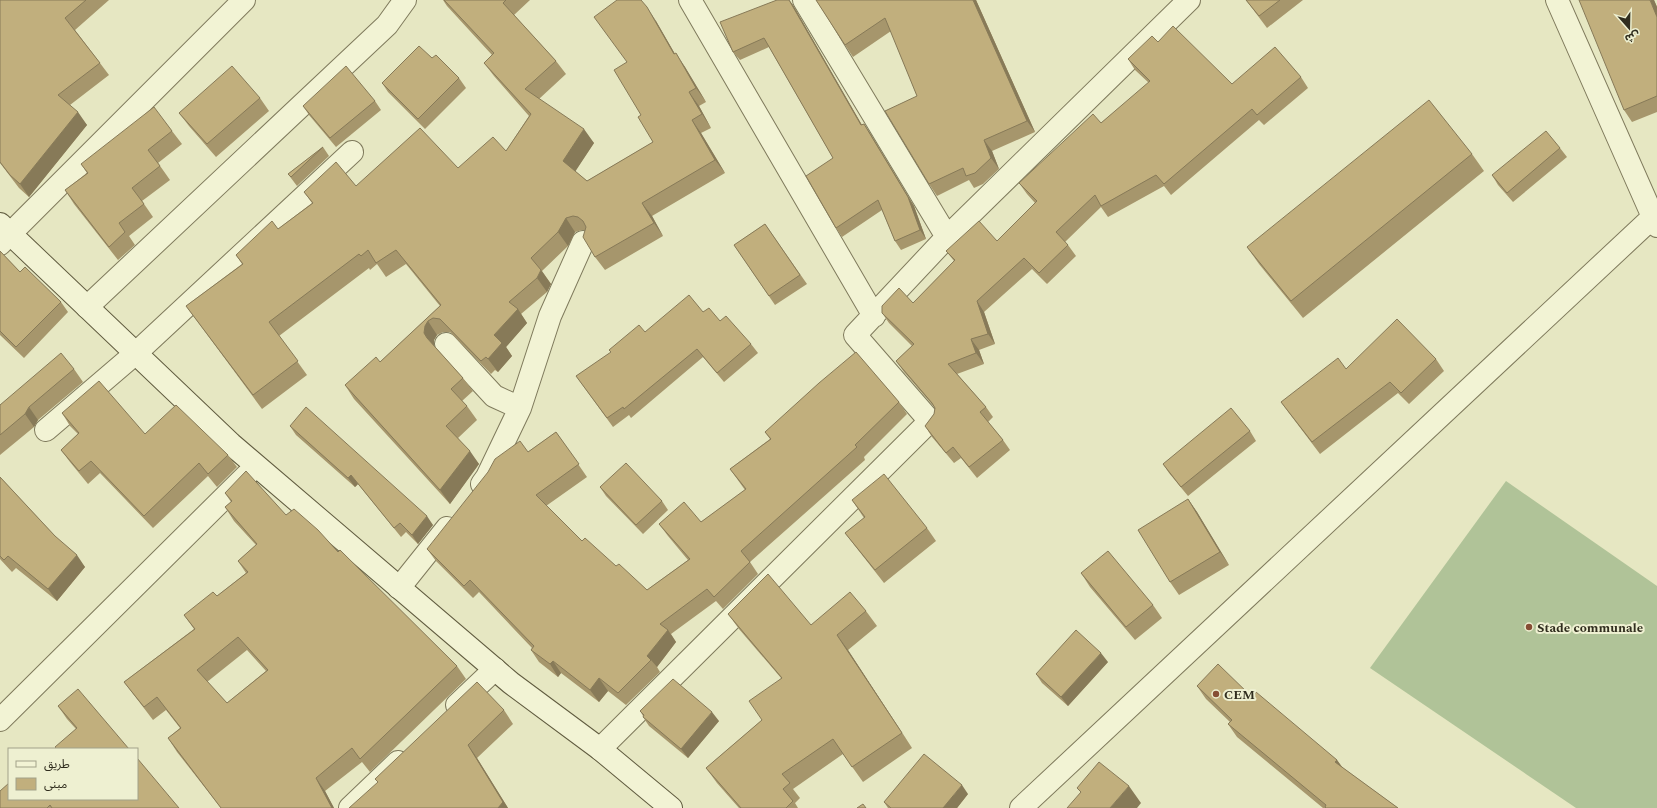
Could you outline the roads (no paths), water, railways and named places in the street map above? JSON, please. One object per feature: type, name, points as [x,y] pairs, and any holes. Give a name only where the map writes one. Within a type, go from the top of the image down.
[{"type":"street","points":[[244,0],[3,233],[87,307],[231,444],[511,683],[600,749],[671,808]]},
{"type":"street","points":[[87,307],[387,25],[405,0]]},
{"type":"street","points":[[690,0],[874,316]]},
{"type":"street","points":[[804,0],[947,237]]},
{"type":"street","points":[[600,749],[930,422],[855,335],[947,237],[1189,0]]},
{"type":"street","points":[[1021,808],[1655,222],[1557,0]]},
{"type":"street","points":[[46,430],[136,353],[352,152]]},
{"type":"street","points":[[399,588],[487,477],[520,408],[550,316],[583,242]]},
{"type":"street","points":[[446,344],[494,396],[520,408]]},
{"type":"street","points":[[0,720],[257,465]]},
{"type":"street","points":[[444,717],[495,669]]},
{"type":"street","points":[[350,808],[411,749]]},
{"type":"place","name":"Stade communale","points":[[1529,627]]},
{"type":"place","name":"CEM","points":[[1216,694]]}]
